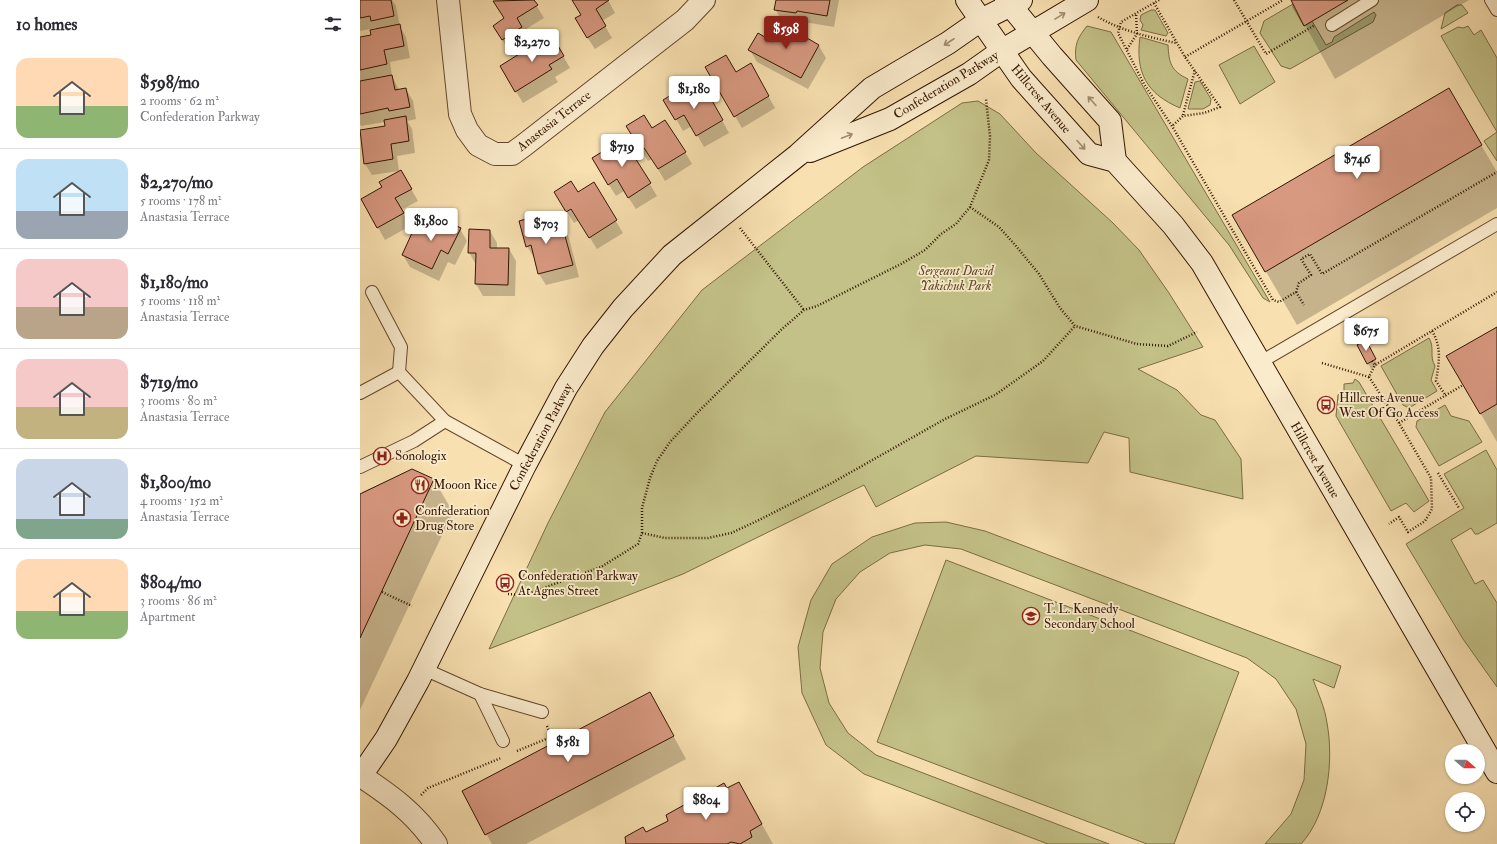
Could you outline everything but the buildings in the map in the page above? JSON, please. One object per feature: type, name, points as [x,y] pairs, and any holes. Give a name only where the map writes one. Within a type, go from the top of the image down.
[{"type":"street","name":"Anastasia Terrace","points":[[448,0],[460,114],[467,130],[478,145],[495,154],[512,154],[523,146],[685,20],[704,0]]},
{"type":"street","name":"Hillcrest Avenue","points":[[967,0],[1021,78],[1089,154],[1115,161],[1173,225],[1202,263],[1497,772]]},
{"type":"street","name":"Confederation Parkway","points":[[360,776],[386,739],[424,669],[525,465],[566,388],[593,346],[623,308],[672,255],[798,155],[872,88],[1012,2]]},
{"type":"street","points":[[1012,2],[1032,33],[1110,120],[1115,161]]},
{"type":"street","name":"Confederation Parkway","points":[[798,155],[890,120],[969,74],[1003,50],[1032,33],[1093,8]]},
{"type":"street","points":[[360,776],[398,800],[428,831],[436,844]]},
{"type":"lane","points":[[1332,25],[1372,0]]},
{"type":"lane","points":[[1491,0],[1497,10]]},
{"type":"lane","points":[[1259,363],[1497,224]]},
{"type":"lane","points":[[372,292],[401,347],[399,372],[445,421],[525,465]]},
{"type":"lane","points":[[360,393],[399,372]]},
{"type":"lane","points":[[360,468],[414,441],[445,421]]},
{"type":"lane","points":[[424,669],[480,694],[542,712]]},
{"type":"lane","points":[[480,694],[503,741]]},
{"type":"path","points":[[1159,0],[1121,22],[1118,33],[1144,84],[1172,126],[1273,300],[1279,302],[1296,292]]},
{"type":"path","points":[[1234,0],[1266,54],[1319,23]]},
{"type":"path","points":[[1185,58],[1283,0]]},
{"type":"path","points":[[1154,3],[1185,58],[1220,107],[1204,113],[1183,116]]},
{"type":"path","points":[[1093,8],[1120,28],[1137,34],[1177,43]]},
{"type":"path","points":[[1126,50],[1137,34],[1136,14]]},
{"type":"path","points":[[1172,126],[1183,116],[1195,70]]},
{"type":"path","points":[[508,594],[521,595],[601,568],[638,544],[642,533],[642,508],[650,478],[657,461],[670,442],[696,414],[782,329],[804,310],[818,306],[901,264],[925,250],[941,234],[956,224],[970,207],[989,160],[990,136],[986,99]]},
{"type":"path","points":[[1304,305],[1296,292],[1298,283],[1311,275],[1301,259],[1310,254],[1322,274],[1497,172]]},
{"type":"path","points":[[970,207],[999,227],[1016,246],[1039,274],[1060,308],[1075,326],[1137,344],[1168,346],[1197,332]]},
{"type":"path","points":[[726,211],[754,244],[804,310]]},
{"type":"path","points":[[1369,377],[1375,365],[1497,292]]},
{"type":"path","points":[[642,533],[665,538],[708,538],[732,533],[751,524],[830,484],[945,419],[995,395],[1043,361],[1075,326]]},
{"type":"path","points":[[1432,331],[1438,341],[1440,362],[1436,381],[1446,396]]},
{"type":"path","points":[[1372,361],[1375,365]]},
{"type":"path","points":[[1322,363],[1369,377],[1399,423],[1431,478],[1432,509],[1426,521],[1408,532],[1399,517],[1389,524]]},
{"type":"path","points":[[1399,423],[1463,385]]},
{"type":"path","points":[[1438,473],[1459,508]]},
{"type":"path","points":[[382,592],[412,606]]},
{"type":"path","points":[[515,752],[551,737]]},
{"type":"path","points":[[405,808],[428,788],[507,755]]},
{"type":"green space","points":[[1293,4],[1293,7],[1304,26],[1312,21],[1326,45],[1332,42],[1334,37],[1374,12],[1376,15],[1373,22],[1290,69],[1281,66],[1260,33],[1264,21]]},
{"type":"green space","points":[[1457,5],[1462,5],[1468,13],[1441,29],[1445,13]]},
{"type":"green space","points":[[1151,10],[1155,10],[1168,33],[1166,36],[1141,30],[1143,25],[1140,20],[1141,15]]},
{"type":"green space","points":[[1087,26],[1111,32],[1270,302],[1263,298],[1229,245],[1076,60],[1077,42]]},
{"type":"green space","points":[[1468,26],[1474,35],[1481,30],[1497,58],[1497,132],[1441,36],[1458,27],[1463,28]]},
{"type":"green space","points":[[1140,37],[1168,45],[1169,57],[1172,66],[1178,73],[1188,79],[1180,108],[1159,96],[1146,81],[1142,72],[1140,61]]},
{"type":"green space","points":[[1254,46],[1275,82],[1240,104],[1219,65]]},
{"type":"green space","points":[[1200,81],[1211,99],[1210,105],[1203,109],[1188,109],[1195,82]]},
{"type":"green space","name":"Sergeant David Yakichuk Park","points":[[978,101],[1000,114],[1036,153],[1113,223],[1139,250],[1169,293],[1203,347],[1138,369],[1177,390],[1201,415],[1215,420],[1241,459],[1243,499],[1130,472],[1129,438],[1104,432],[1088,463],[976,456],[876,507],[864,485],[683,574],[489,649],[548,523],[605,412],[702,290],[863,167],[962,103]]},
{"type":"green space","points":[[1497,132],[1497,161],[1484,141]]},
{"type":"green space","points":[[1429,338],[1432,345],[1432,359],[1435,366],[1431,380],[1437,391],[1409,408],[1403,405],[1381,366]]},
{"type":"green space","points":[[1355,379],[1359,382],[1429,501],[1414,512],[1406,503],[1391,511],[1336,416],[1338,395],[1344,391],[1344,384],[1353,383]]},
{"type":"green space","points":[[1445,405],[1451,416],[1469,421],[1482,442],[1439,466],[1416,427],[1417,421]]},
{"type":"green space","points":[[1486,450],[1497,470],[1497,523],[1478,534],[1475,534],[1471,528],[1451,540],[1475,584],[1483,580],[1497,603],[1497,687],[1463,639],[1406,544],[1464,508],[1444,474]]},
{"type":"green space","points":[[946,522],[985,531],[1341,666],[1334,688],[1313,679],[1326,717],[1330,754],[1329,770],[1323,803],[1310,832],[1301,844],[1265,844],[1291,814],[1304,780],[1306,744],[1296,709],[1276,679],[1247,658],[961,549],[925,545],[890,553],[860,572],[836,599],[823,632],[820,668],[829,703],[848,733],[876,755],[1109,844],[1048,844],[864,774],[826,745],[802,693],[798,647],[811,600],[832,564],[872,537],[915,523]]},
{"type":"green space","points":[[946,560],[1239,672],[1174,844],[1147,844],[877,742]]},
{"type":"place","name":"Hillcrest Avenue West Of Go Access","points":[[1326,405]]},
{"type":"place","name":"Sonologix","points":[[382,456]]},
{"type":"place","name":"Mooon Rice","points":[[420,485]]},
{"type":"place","name":"Confederation Drug Store","points":[[402,518]]},
{"type":"place","name":"Confederation Parkway At Agnes Street","points":[[505,583]]},
{"type":"place","name":"T. L. Kennedy Secondary School","points":[[1031,616]]}]
